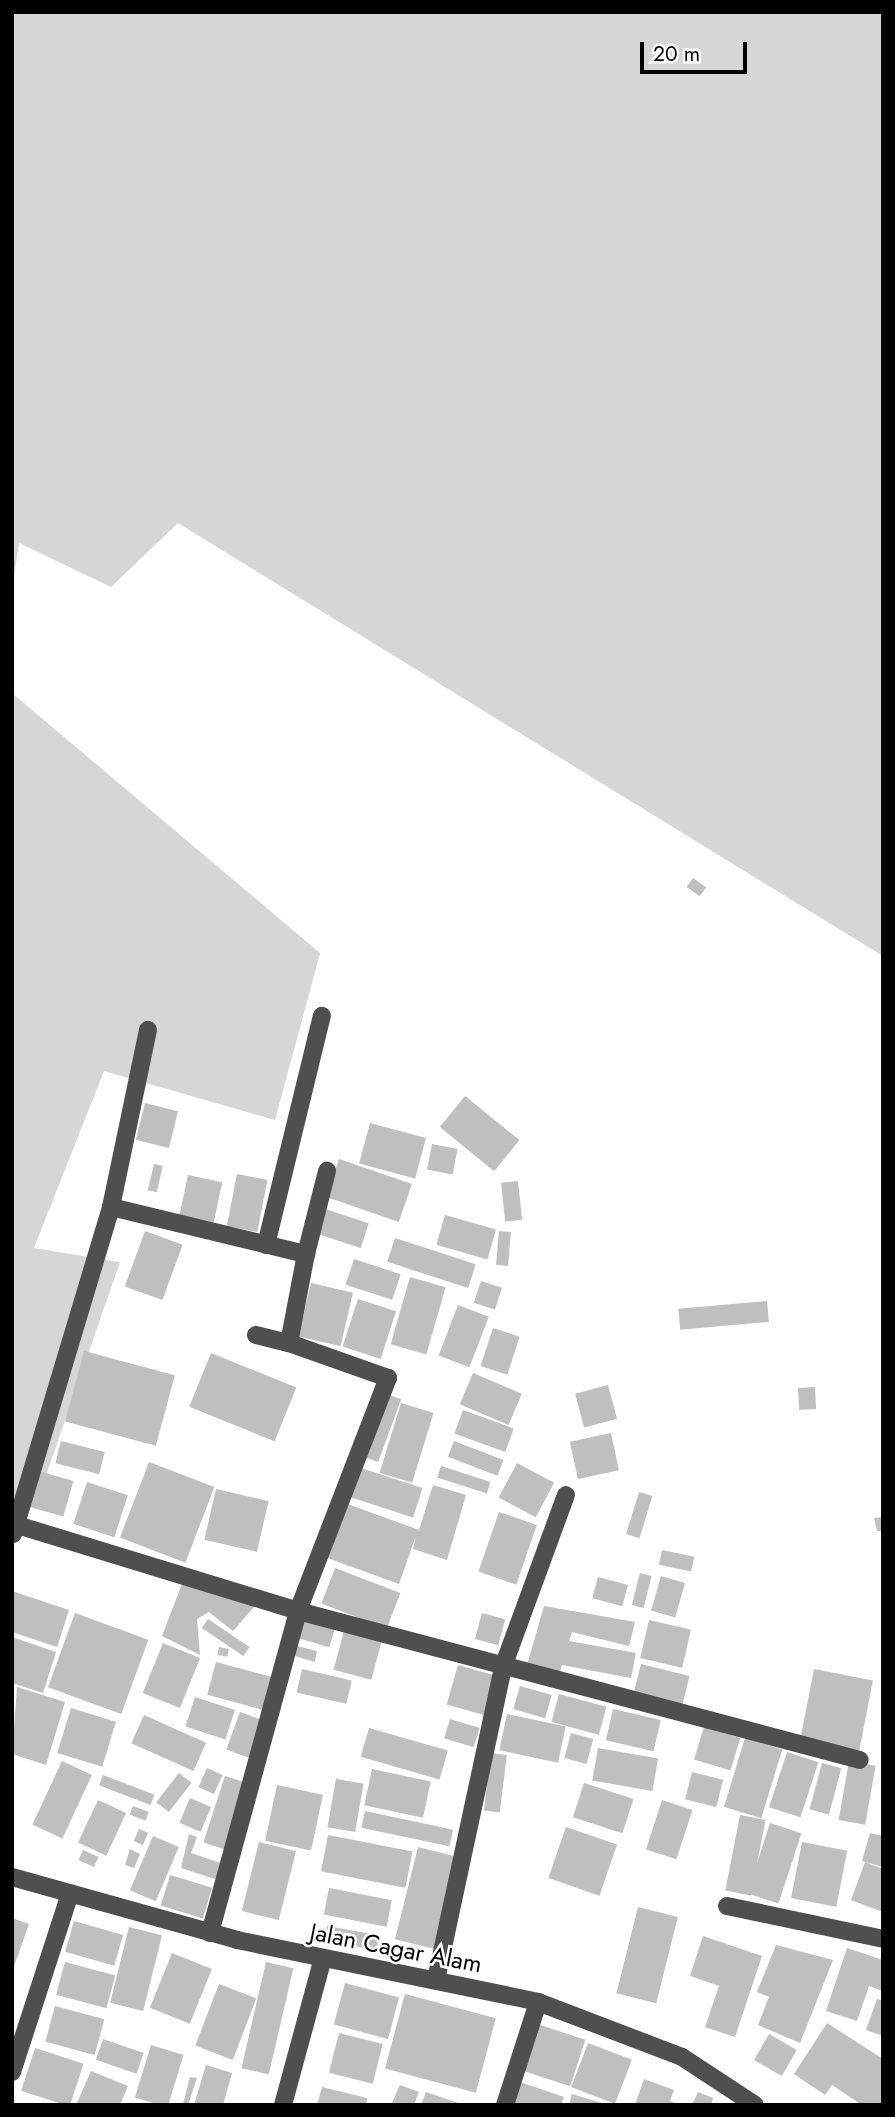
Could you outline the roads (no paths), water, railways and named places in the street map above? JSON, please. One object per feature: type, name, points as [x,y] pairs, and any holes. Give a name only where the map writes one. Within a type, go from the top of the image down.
[{"type":"street","points":[[266,1245],[322,1016]]},
{"type":"street","points":[[148,1030],[111,1207],[14,1531],[503,1667],[860,1760]]},
{"type":"street","points":[[289,1343],[306,1254],[327,1171]]},
{"type":"street","points":[[111,1207],[306,1254]]},
{"type":"street","points":[[210,1933],[298,1611],[388,1378],[289,1343],[256,1335]]},
{"type":"street","points":[[436,1980],[503,1667],[566,1495]]},
{"type":"street","name":"Jalan Cagar Alam","points":[[12,1877],[210,1933],[538,2002],[682,2057],[755,2105]]},
{"type":"street","points":[[12,2072],[70,1894]]},
{"type":"street","points":[[727,1906],[883,1939]]},
{"type":"street","points":[[283,2105],[323,1958]]},
{"type":"street","points":[[505,2105],[538,2002]]}]
